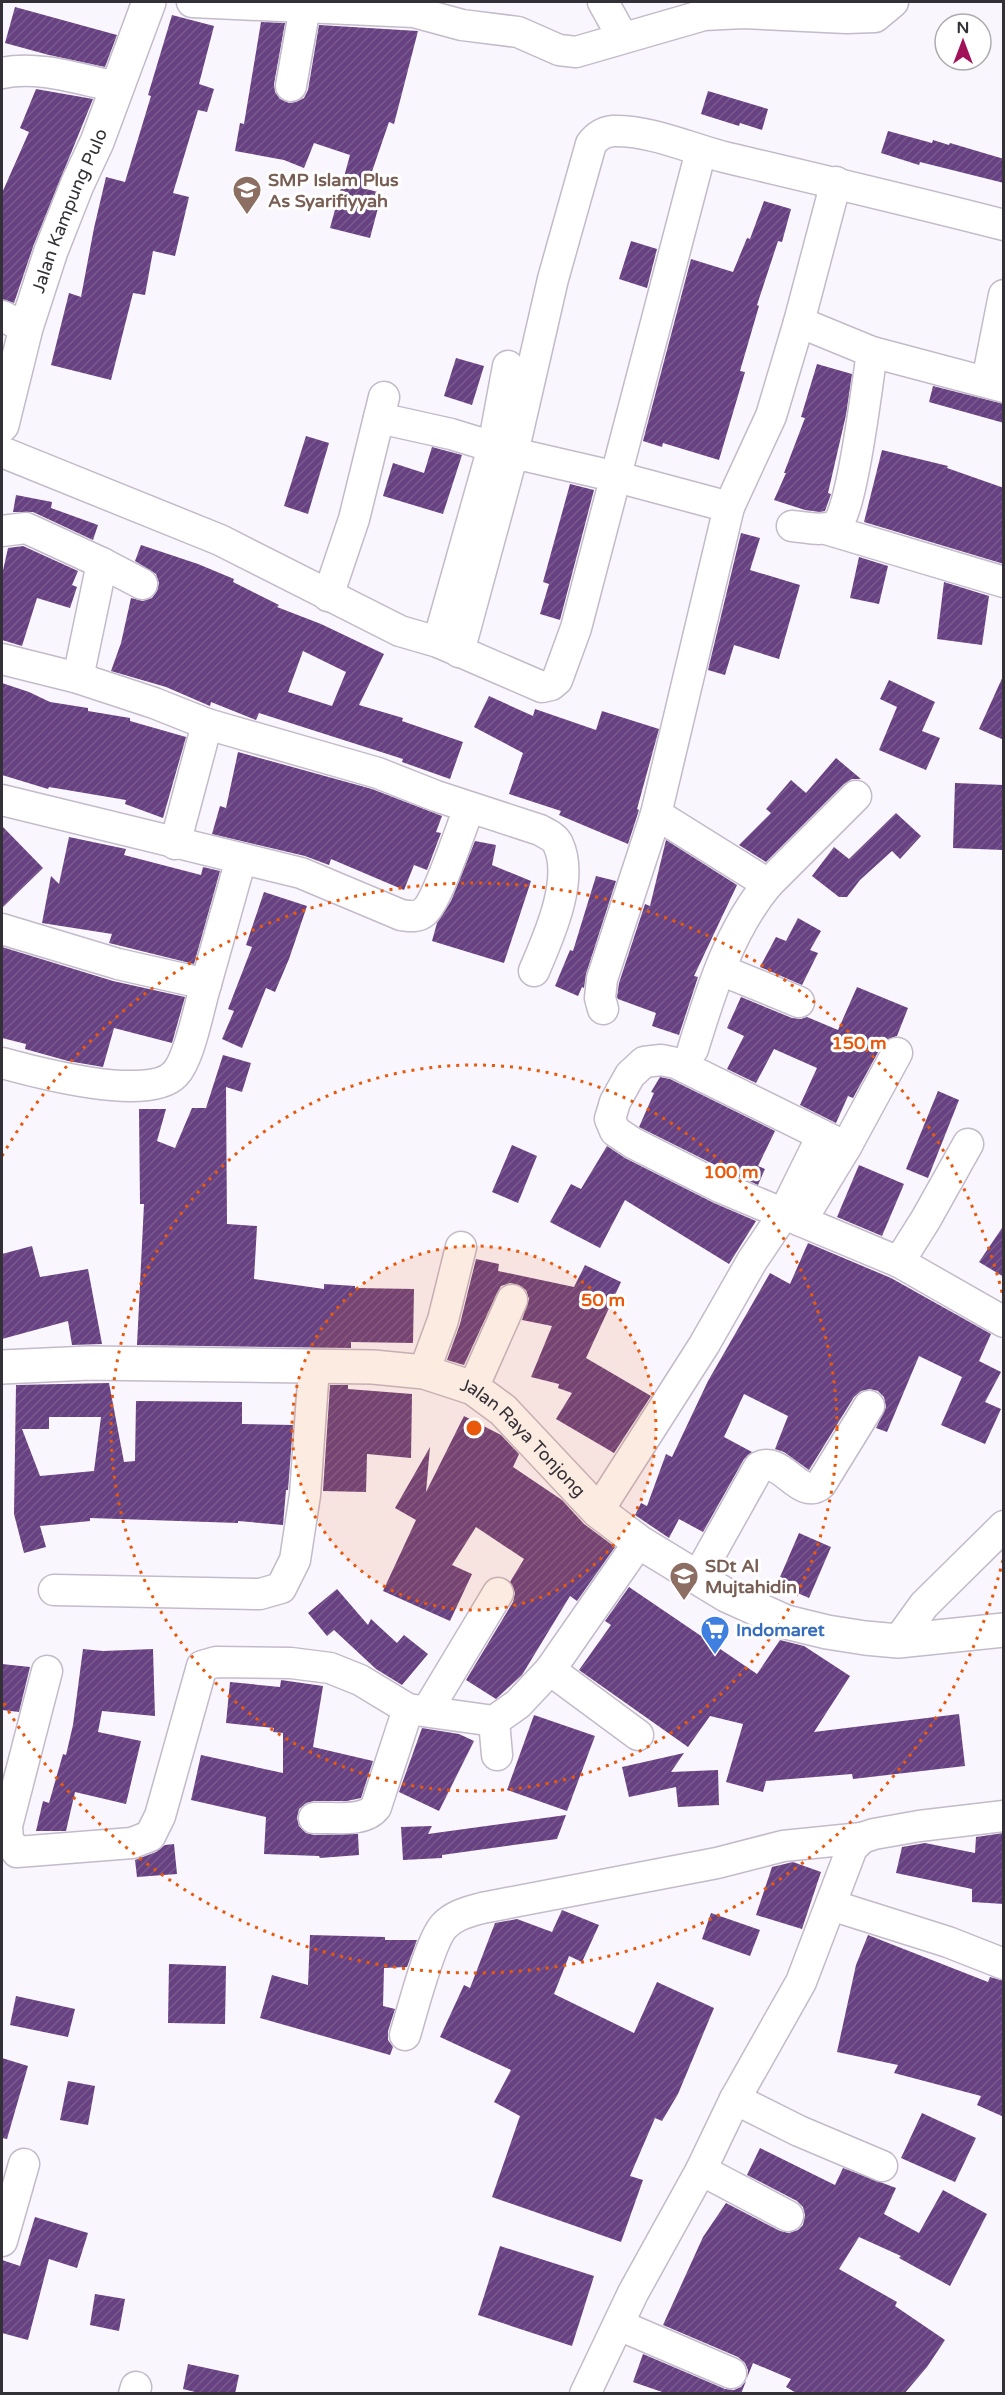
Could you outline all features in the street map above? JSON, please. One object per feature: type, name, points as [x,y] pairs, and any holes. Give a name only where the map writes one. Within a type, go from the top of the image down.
[{"type":"main road","name":"Jalan Kampung Pulo","points":[[3,415],[14,322],[51,251],[118,87],[149,2]]},
{"type":"main road","name":"Jalan Raya Tonjong","points":[[2,1367],[89,1363],[424,1371],[474,1388],[503,1410],[598,1511],[639,1542],[726,1595],[786,1622],[827,1632],[898,1641],[1004,1630]]},
{"type":"street","points":[[192,2],[414,12],[462,25],[518,32],[559,50],[576,52],[704,15],[743,13],[846,18],[875,17],[893,2]]},
{"type":"street","points":[[603,2],[622,38]]},
{"type":"street","points":[[291,86],[305,7]]},
{"type":"street","points":[[2,73],[13,70],[38,71],[118,87]]},
{"type":"street","points":[[449,647],[591,144],[598,135],[611,131],[628,132],[1004,225]]},
{"type":"street","points":[[2,452],[220,540],[400,631],[449,647],[542,687],[551,685],[557,680],[576,628],[701,151]]},
{"type":"street","points":[[603,1009],[600,998],[602,979],[656,814],[729,507],[771,416],[799,322],[836,182]]},
{"type":"street","points":[[799,322],[872,352],[995,384],[1004,295]]},
{"type":"street","points":[[826,529],[837,524],[843,516],[872,352]]},
{"type":"street","points":[[503,450],[508,366]]},
{"type":"street","points":[[328,596],[354,519],[382,407],[451,434],[503,450],[729,507]]},
{"type":"street","points":[[792,526],[826,529],[1004,582]]},
{"type":"street","points":[[2,531],[26,528],[102,562],[142,584]]},
{"type":"street","points":[[78,678],[102,562]]},
{"type":"street","points":[[2,659],[78,678],[154,703],[207,724],[378,773],[554,837],[558,844],[563,875],[560,902],[534,971]]},
{"type":"street","points":[[175,844],[207,724]]},
{"type":"street","points":[[693,1049],[710,993],[747,911],[768,884],[856,796]]},
{"type":"street","points":[[2,801],[301,873],[401,915],[414,917],[424,912],[435,897],[469,808]]},
{"type":"street","points":[[656,814],[768,884]]},
{"type":"street","points":[[2,1063],[82,1082],[128,1086],[159,1083],[175,1075],[186,1055],[241,859]]},
{"type":"street","points":[[2,929],[98,959],[206,984]]},
{"type":"street","points":[[721,970],[799,1002]]},
{"type":"street","points":[[598,1511],[705,1345],[752,1261],[792,1218],[834,1141],[897,1053]]},
{"type":"street","points":[[834,1141],[687,1068],[661,1060],[644,1062],[630,1075],[615,1102],[610,1119],[615,1131],[633,1143],[722,1188],[898,1262],[939,1287],[1000,1311]]},
{"type":"street","points":[[898,1262],[968,1144]]},
{"type":"street","points":[[424,1371],[443,1320],[461,1247]]},
{"type":"street","points":[[474,1388],[512,1300]]},
{"type":"street","points":[[54,1590],[260,1594],[281,1588],[295,1560],[305,1495],[314,1367]]},
{"type":"street","points":[[697,1578],[759,1467],[774,1466],[801,1485],[811,1490],[816,1489],[869,1406]]},
{"type":"street","points":[[898,1641],[924,1605],[1004,1526]]},
{"type":"street","points":[[47,1671],[8,1826],[8,1840],[17,1852],[132,1843],[150,1836],[160,1816],[201,1666],[216,1662],[291,1663],[330,1668],[360,1680],[417,1709],[494,1721],[518,1704],[550,1670],[639,1542]]},
{"type":"street","points":[[314,1818],[371,1814],[417,1709],[498,1593]]},
{"type":"street","points":[[550,1670],[638,1735]]},
{"type":"street","points":[[494,1721],[497,1755]]},
{"type":"street","points":[[405,2036],[432,1947],[443,1926],[459,1915],[482,1908],[717,1863],[783,1846],[862,1838],[903,1829],[1004,1816]]},
{"type":"street","points":[[585,2394],[633,2293],[701,2170],[735,2098],[801,1982],[852,1848],[862,1838]]},
{"type":"street","points":[[831,1905],[948,1942],[1004,1964]]},
{"type":"street","points":[[735,2098],[799,2131],[882,2166]]},
{"type":"street","points":[[2,2241],[24,2164]]},
{"type":"street","points":[[701,2170],[788,2216]]},
{"type":"street","points":[[619,2325],[731,2373]]},
{"type":"building","points":[[15,7],[117,35],[105,67],[5,43]]},
{"type":"building","points":[[172,15],[214,26],[199,84],[214,89],[207,112],[198,110],[173,193],[189,197],[175,256],[153,251],[145,295],[133,293],[111,380],[51,365],[69,293],[81,297],[106,177],[125,182]]},
{"type":"building","points":[[261,22],[285,23],[274,84],[275,92],[280,99],[289,103],[304,98],[308,90],[319,25],[418,31],[394,124],[389,122],[366,189],[382,193],[370,238],[330,228],[350,155],[314,143],[304,168],[284,160],[235,151],[240,123],[244,124]]},
{"type":"building","points":[[36,89],[93,99],[34,244],[14,303],[2,299],[2,193],[29,132],[20,128]]},
{"type":"building","points":[[708,91],[768,109],[762,130],[740,123],[739,126],[701,114]]},
{"type":"building","points":[[888,131],[932,143],[933,140],[949,145],[950,143],[1004,159],[1004,183],[920,162],[919,165],[881,153]]},
{"type":"building","points":[[764,201],[791,209],[782,242],[778,241],[757,305],[759,306],[740,371],[745,372],[719,460],[663,443],[662,447],[643,441],[691,259],[733,272],[747,238],[750,239]]},
{"type":"building","points":[[631,241],[657,249],[647,288],[619,279]]},
{"type":"building","points":[[456,358],[484,366],[472,405],[444,396]]},
{"type":"building","points":[[817,364],[852,374],[846,415],[828,493],[831,494],[825,511],[820,512],[805,510],[774,500],[805,418],[801,417]]},
{"type":"building","points":[[933,386],[1004,404],[1004,423],[929,402]]},
{"type":"building","points":[[306,436],[329,443],[308,514],[284,506]]},
{"type":"building","points":[[432,447],[462,455],[443,514],[383,496],[393,463],[424,473]]},
{"type":"building","points":[[882,450],[948,466],[947,468],[1004,488],[1004,564],[864,522]]},
{"type":"building","points":[[570,484],[594,490],[560,620],[540,614],[549,584],[543,582]]},
{"type":"building","points":[[16,495],[52,502],[51,508],[98,525],[93,540],[33,512],[13,512]]},
{"type":"building","points":[[741,533],[760,538],[750,570],[800,585],[779,659],[734,645],[725,675],[708,670]]},
{"type":"building","points":[[141,545],[198,564],[234,579],[233,582],[279,605],[277,607],[321,624],[384,654],[359,705],[403,718],[402,721],[463,742],[450,779],[402,762],[403,759],[259,713],[256,720],[211,702],[210,706],[166,687],[111,671],[121,643],[131,598],[143,601],[152,598],[159,583],[156,574],[135,561]],"holes":[[[303,651],[346,672],[332,706],[288,692]]]},
{"type":"building","points":[[23,546],[78,571],[72,585],[77,587],[70,608],[37,598],[22,646],[2,640],[2,575],[8,548]]},
{"type":"building","points":[[859,557],[888,566],[879,604],[850,598]]},
{"type":"building","points":[[944,582],[989,596],[982,645],[937,639]]},
{"type":"building","points":[[1004,674],[1004,740],[979,729]]},
{"type":"building","points":[[889,680],[935,702],[922,731],[940,738],[926,770],[879,750],[897,707],[880,699]]},
{"type":"building","points":[[2,683],[50,702],[130,718],[130,721],[186,737],[163,818],[125,804],[126,800],[49,787],[48,789],[2,775]]},
{"type":"building","points":[[489,696],[533,716],[535,709],[596,730],[602,711],[659,729],[628,844],[559,815],[561,811],[509,794],[523,753],[474,727]]},
{"type":"building","points":[[238,752],[372,789],[442,816],[436,832],[441,833],[427,870],[414,865],[404,890],[331,859],[329,865],[305,856],[212,834],[220,806],[226,808]]},
{"type":"building","points":[[836,758],[861,779],[852,779],[844,784],[766,862],[739,845],[771,813],[766,809],[791,780],[806,793]]},
{"type":"building","points":[[955,783],[1004,785],[1003,850],[953,848]]},
{"type":"building","points":[[896,813],[921,836],[900,859],[892,851],[860,880],[847,897],[839,897],[812,876],[834,847],[849,859]]},
{"type":"building","points":[[2,826],[43,868],[2,908]]},
{"type":"building","points":[[69,837],[126,849],[124,855],[201,875],[203,867],[220,871],[194,964],[109,943],[112,934],[42,923],[51,876],[59,884]]},
{"type":"building","points":[[666,840],[737,885],[694,976],[698,977],[679,1035],[652,1026],[656,1013],[617,997],[619,983],[645,904],[650,906]]},
{"type":"building","points":[[475,841],[496,845],[492,865],[531,881],[504,963],[432,941],[437,923],[451,901]]},
{"type":"building","points":[[596,876],[616,881],[586,974],[584,988],[582,987],[578,996],[555,986],[570,950],[573,951]]},
{"type":"building","points":[[264,892],[307,906],[275,992],[266,988],[242,1048],[222,1039],[234,1011],[228,1009],[252,947],[246,945]]},
{"type":"building","points":[[798,918],[821,931],[810,950],[818,953],[802,985],[760,967],[776,937],[786,941]]},
{"type":"building","points":[[2,947],[113,981],[185,997],[172,1043],[114,1028],[103,1067],[68,1061],[25,1049],[26,1044],[2,1038]]},
{"type":"building","points":[[857,987],[908,1008],[897,1036],[888,1039],[882,1045],[853,1098],[848,1096],[836,1123],[800,1105],[817,1068],[774,1049],[756,1083],[727,1069],[744,1036],[727,1028],[741,997],[792,1018],[807,1017],[838,1030]]},
{"type":"building","points":[[223,1055],[251,1063],[242,1092],[226,1087],[227,1224],[257,1226],[254,1279],[324,1289],[324,1284],[355,1286],[355,1288],[414,1289],[413,1343],[351,1342],[351,1348],[137,1345],[144,1204],[140,1204],[139,1109],[166,1109],[157,1141],[175,1148],[192,1108],[206,1108]]},
{"type":"building","points":[[660,1077],[670,1079],[775,1131],[758,1166],[765,1169],[758,1185],[639,1127],[654,1093],[651,1092]]},
{"type":"building","points":[[938,1091],[959,1100],[928,1178],[906,1169]]},
{"type":"building","points":[[512,1145],[537,1156],[518,1203],[492,1192]]},
{"type":"building","points":[[607,1146],[625,1158],[714,1203],[756,1221],[729,1264],[625,1200],[600,1248],[550,1222],[571,1184],[581,1189]]},
{"type":"building","points":[[859,1165],[904,1184],[882,1236],[837,1217]]},
{"type":"building","points":[[1004,1225],[1004,1277],[979,1262]]},
{"type":"building","points":[[808,1243],[891,1278],[991,1334],[979,1361],[1001,1372],[985,1402],[1001,1409],[985,1444],[941,1425],[962,1377],[919,1356],[887,1432],[876,1428],[886,1407],[884,1397],[878,1391],[870,1389],[861,1391],[854,1397],[809,1470],[784,1452],[775,1449],[788,1416],[744,1394],[724,1437],[752,1452],[744,1459],[703,1532],[679,1519],[669,1538],[635,1515],[641,1503],[647,1506],[666,1454],[672,1457],[708,1381],[770,1273],[790,1284]]},
{"type":"building","points":[[32,1246],[40,1277],[88,1269],[102,1344],[72,1345],[68,1321],[2,1339],[2,1254]]},
{"type":"building","points":[[476,1259],[499,1264],[498,1271],[574,1287],[585,1265],[621,1282],[586,1358],[651,1396],[614,1453],[556,1419],[572,1393],[558,1388],[559,1384],[531,1377],[552,1326],[522,1320],[529,1299],[526,1290],[519,1285],[510,1283],[501,1286],[464,1365],[447,1360],[460,1324]]},
{"type":"building","points":[[109,1383],[124,1462],[135,1461],[136,1401],[242,1402],[242,1424],[293,1425],[283,1525],[238,1521],[238,1523],[90,1518],[90,1521],[40,1526],[46,1547],[24,1553],[14,1514],[16,1385]],"holes":[[[49,1417],[101,1417],[94,1471],[40,1476],[22,1429],[49,1429]]]},
{"type":"building","points":[[330,1385],[348,1385],[348,1389],[412,1394],[411,1458],[367,1454],[366,1492],[323,1491]]},
{"type":"building","points":[[464,1416],[501,1435],[519,1454],[513,1467],[562,1500],[584,1524],[615,1547],[577,1601],[570,1596],[522,1675],[496,1699],[466,1680],[513,1602],[515,1593],[510,1582],[524,1559],[476,1527],[452,1565],[472,1574],[450,1621],[383,1591],[416,1520],[395,1508],[430,1447],[426,1492]]},
{"type":"building","points":[[799,1533],[831,1547],[809,1598],[777,1584]]},
{"type":"building","points":[[629,1587],[757,1674],[780,1640],[804,1646],[850,1676],[814,1732],[959,1714],[965,1766],[853,1779],[852,1774],[766,1781],[763,1792],[726,1782],[743,1724],[710,1716],[688,1747],[579,1670],[611,1625],[605,1621]]},
{"type":"building","points":[[337,1589],[368,1625],[371,1619],[397,1643],[404,1635],[428,1654],[402,1685],[376,1669],[334,1630],[327,1636],[308,1613]]},
{"type":"building","points":[[83,1649],[103,1651],[153,1649],[155,1716],[102,1711],[98,1732],[141,1741],[126,1804],[75,1792],[66,1831],[36,1831],[43,1801],[49,1803],[63,1754],[66,1755],[73,1725]]},
{"type":"building","points":[[2,1664],[30,1667],[19,1712],[2,1710]]},
{"type":"building","points":[[281,1680],[323,1686],[313,1747],[373,1761],[361,1798],[306,1803],[299,1809],[297,1818],[299,1826],[306,1833],[314,1835],[358,1834],[359,1855],[320,1858],[319,1856],[264,1854],[266,1817],[191,1800],[201,1755],[283,1773],[283,1733],[273,1732],[274,1728],[226,1723],[230,1682],[280,1687]]},
{"type":"building","points":[[534,1715],[595,1736],[567,1811],[507,1790]]},
{"type":"building","points":[[422,1728],[459,1734],[474,1741],[439,1811],[399,1792]]},
{"type":"building","points":[[684,1753],[671,1772],[718,1770],[719,1805],[678,1807],[676,1787],[629,1797],[622,1767]]},
{"type":"building","points":[[566,1815],[557,1839],[442,1855],[442,1858],[403,1860],[401,1827],[432,1826],[428,1834]]},
{"type":"building","points":[[1004,1833],[1004,1904],[972,1902],[972,1889],[896,1873],[902,1847],[925,1843],[975,1853],[976,1837]]},
{"type":"building","points":[[174,1844],[177,1874],[137,1877],[135,1860],[156,1852],[165,1845]]},
{"type":"building","points":[[793,1862],[821,1872],[802,1929],[756,1915],[772,1867]]},
{"type":"building","points":[[562,1910],[599,1925],[582,1962],[569,1956],[554,1994],[634,2033],[657,1982],[714,2008],[678,2094],[662,2121],[655,2118],[630,2176],[643,2180],[621,2242],[492,2197],[520,2116],[494,2102],[511,2070],[440,2037],[464,1985],[470,1988],[495,1923],[517,1919],[552,1932]]},
{"type":"building","points":[[711,1913],[760,1930],[750,1956],[702,1939]]},
{"type":"building","points":[[310,1935],[417,1940],[407,1967],[384,1968],[383,2006],[395,2009],[388,2031],[388,2040],[393,2047],[390,2055],[260,2018],[272,1975],[308,1985]]},
{"type":"building","points":[[868,1935],[988,1982],[990,1977],[1004,1981],[1004,2117],[977,2105],[981,2096],[894,2073],[898,2065],[837,2052],[856,1965]]},
{"type":"building","points":[[169,1964],[226,1966],[225,2024],[168,2023]]},
{"type":"building","points":[[16,1996],[75,2009],[68,2037],[10,2025]]},
{"type":"building","points":[[2,2058],[28,2066],[7,2139],[2,2138]]},
{"type":"building","points":[[68,2081],[95,2086],[88,2125],[60,2120]]},
{"type":"building","points":[[922,2113],[976,2138],[955,2182],[901,2158]]},
{"type":"building","points":[[760,2148],[835,2185],[843,2168],[896,2188],[884,2214],[919,2233],[943,2190],[987,2214],[950,2286],[899,2258],[901,2256],[859,2237],[839,2269],[897,2302],[895,2306],[945,2340],[927,2367],[904,2394],[798,2394],[786,2387],[791,2379],[753,2363],[747,2378],[748,2370],[745,2363],[738,2357],[663,2325],[703,2237],[726,2203],[780,2231],[789,2233],[798,2230],[803,2225],[805,2215],[803,2207],[797,2201],[747,2175]]},
{"type":"building","points":[[35,2217],[88,2233],[77,2268],[49,2259],[28,2340],[2,2333],[2,2260],[20,2266]]},
{"type":"building","points":[[500,2246],[594,2276],[572,2346],[478,2315]]},
{"type":"building","points":[[95,2294],[125,2299],[119,2331],[90,2325]]},
{"type":"building","points":[[643,2354],[725,2389],[734,2390],[746,2381],[741,2394],[668,2394],[633,2382]]},
{"type":"building","points":[[188,2364],[239,2375],[235,2394],[203,2394],[183,2389]]},
{"type":"place","name":"SMP Islam Plus As Syarifiyyah","points":[[247,216]]},
{"type":"place","name":"SDt Al Mujtahidin","points":[[684,1602]]},
{"type":"place","name":"Indomaret","points":[[715,1656]]}]
